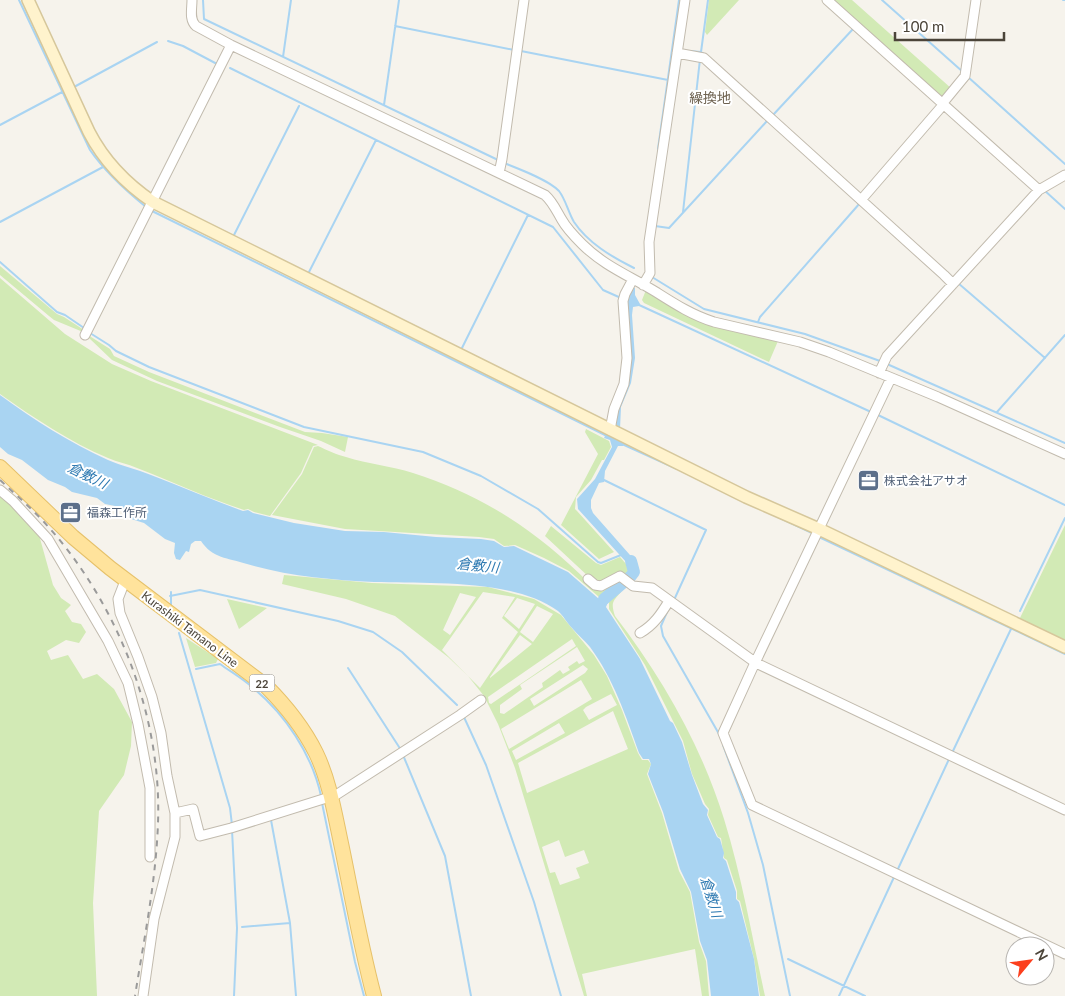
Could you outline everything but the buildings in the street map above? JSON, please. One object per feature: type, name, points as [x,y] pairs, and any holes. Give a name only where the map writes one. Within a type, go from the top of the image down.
[{"type":"main road","name":"Kurashiki Tamano Line","points":[[0,467],[73,537],[125,581],[266,686],[285,705],[301,726],[316,754],[325,798],[374,996]]},
{"type":"street","points":[[28,0],[85,125],[99,150],[120,176],[150,207],[614,432],[817,533],[1065,647]]},
{"type":"street","points":[[192,0],[193,23],[231,45],[313,82],[549,198],[566,226],[580,243],[607,266],[633,280],[647,278]]},
{"type":"street","points":[[498,173],[502,161],[524,0]]},
{"type":"street","points":[[647,278],[650,242],[685,0]]},
{"type":"street","points":[[828,0],[1039,188]]},
{"type":"street","points":[[862,199],[944,103],[965,74],[976,0]]},
{"type":"street","points":[[87,332],[231,45]]},
{"type":"street","points":[[678,51],[700,56],[953,281]]},
{"type":"street","points":[[882,366],[953,281],[1039,188],[1065,175]]},
{"type":"street","points":[[647,278],[676,305],[702,318],[800,342],[850,360],[882,366],[891,378],[1065,454]]},
{"type":"street","points":[[614,432],[614,409],[624,384],[627,358],[623,299],[633,280]]},
{"type":"street","points":[[891,378],[723,733],[752,805],[1065,954]]},
{"type":"street","points":[[0,490],[13,501],[48,539],[108,641],[124,674],[134,702],[150,788],[150,857]]},
{"type":"street","points":[[588,579],[601,586],[620,576],[632,586],[652,588],[756,663],[1065,810]]},
{"type":"street","points":[[125,581],[118,599],[120,613],[152,697],[161,733],[167,776],[175,812],[175,837],[154,919],[143,996]]},
{"type":"street","points":[[640,634],[659,617],[671,602]]},
{"type":"street","points":[[175,812],[194,809],[200,836],[232,828],[336,795],[463,714],[481,700]]},
{"type":"green space","points":[[709,0],[739,0],[707,35],[705,32]]},
{"type":"green space","points":[[834,0],[852,0],[952,89],[944,99]]},
{"type":"green space","points":[[0,266],[57,314],[84,330],[83,332],[54,320],[0,275]]},
{"type":"green space","points":[[0,278],[65,334],[112,364],[151,381],[318,445],[313,446],[301,473],[270,516],[230,505],[94,452],[52,429],[0,394]]},
{"type":"green space","points":[[646,290],[675,308],[778,341],[769,362],[644,303],[642,300]]},
{"type":"green space","points":[[88,335],[110,349],[114,356],[149,372],[305,432],[348,437],[345,452],[321,441],[157,381],[112,360]]},
{"type":"green space","points":[[586,429],[609,441],[611,447],[591,480],[576,497],[575,509],[614,552],[599,559],[561,525],[598,454],[585,432]]},
{"type":"green space","points":[[318,446],[343,456],[413,473],[463,492],[508,517],[550,547],[589,583],[614,582],[615,585],[599,597],[569,571],[515,545],[504,546],[494,539],[345,529],[272,515],[302,474],[314,447]]},
{"type":"green space","points":[[0,496],[18,511],[39,535],[53,585],[61,598],[71,605],[65,611],[72,622],[81,624],[86,632],[79,643],[66,640],[47,651],[51,660],[68,655],[83,679],[97,674],[114,689],[132,722],[131,746],[124,775],[99,811],[93,903],[97,996],[0,996]]},
{"type":"green space","points":[[1065,525],[1065,643],[1019,620]]},
{"type":"green space","points":[[551,526],[596,563],[601,565],[620,557],[627,565],[629,573],[625,577],[600,584],[590,578],[545,536]]},
{"type":"green space","points":[[284,575],[372,583],[488,587],[534,599],[561,615],[594,655],[607,676],[638,753],[642,760],[648,760],[651,764],[647,774],[662,813],[679,871],[690,892],[699,942],[706,961],[709,996],[702,996],[695,949],[582,974],[587,996],[584,996],[515,768],[498,724],[484,696],[468,676],[448,657],[395,616],[346,599],[282,584]],"holes":[[[483,592],[515,597],[502,618],[518,632],[480,688],[442,650]],[[460,593],[476,597],[450,635],[443,630]],[[517,598],[535,604],[519,629],[504,616]],[[537,606],[553,614],[533,642],[520,632]],[[520,635],[532,644],[490,678]],[[572,639],[576,646],[491,704],[488,697]],[[577,647],[585,661],[579,664],[577,661],[568,667],[570,670],[563,674],[560,670],[542,683],[543,687],[504,714],[500,713],[500,705],[522,689],[520,685]],[[583,665],[588,669],[585,673],[534,706],[530,699]],[[581,680],[592,699],[509,749],[501,729]],[[611,694],[617,705],[589,720],[583,710]],[[613,711],[628,749],[527,793],[518,763]],[[559,723],[565,733],[516,760],[512,751]],[[559,840],[565,857],[584,850],[589,863],[576,868],[580,878],[560,885],[555,872],[550,873],[542,847]]]},
{"type":"green space","points":[[619,590],[621,592],[613,603],[615,616],[649,663],[664,688],[692,738],[715,792],[736,863],[765,996],[760,996],[754,959],[740,901],[737,899],[737,891],[727,860],[724,858],[721,838],[718,837],[708,815],[709,809],[692,774],[683,741],[645,665],[609,609],[609,602]]},
{"type":"green space","points":[[227,599],[267,608],[239,629]]},
{"type":"green space","points":[[186,638],[218,659],[216,663],[195,667]]},
{"type":"water","points":[[632,287],[635,288],[635,295],[640,304],[633,307],[635,358],[631,383],[621,407],[620,429],[624,443],[623,446],[618,446],[605,471],[604,482],[599,483],[591,500],[591,508],[593,513],[637,563],[638,573],[634,578],[630,575],[630,568],[627,563],[578,509],[577,499],[595,479],[612,447],[610,440],[604,438],[606,434],[610,436],[617,407],[627,381],[626,299]]},
{"type":"water","name":"倉敷川","points":[[0,395],[52,430],[94,453],[243,511],[248,510],[253,513],[294,523],[345,531],[384,532],[494,541],[504,547],[514,546],[568,572],[599,599],[616,586],[619,589],[606,607],[640,659],[682,742],[703,804],[708,810],[707,815],[717,837],[720,839],[724,853],[723,858],[726,861],[736,892],[736,899],[739,902],[754,959],[759,996],[711,996],[707,960],[700,941],[691,892],[680,869],[663,812],[648,774],[651,764],[649,759],[643,759],[639,753],[606,671],[590,647],[558,611],[539,600],[494,588],[444,583],[342,580],[278,572],[221,557],[205,547],[201,541],[195,541],[191,544],[189,552],[186,551],[180,560],[176,559],[174,553],[175,543],[165,539],[144,523],[131,519],[120,507],[105,504],[97,498],[72,492],[48,480],[22,460],[8,454],[0,447]]},
{"type":"waterway","points":[[19,0],[90,150],[102,166],[146,207]]},
{"type":"waterway","points":[[203,0],[204,19],[498,160]]},
{"type":"waterway","points":[[283,57],[291,0]]},
{"type":"waterway","points":[[384,105],[399,0]]},
{"type":"waterway","points":[[658,149],[679,0]]},
{"type":"waterway","points":[[701,52],[708,0]]},
{"type":"waterway","points":[[882,0],[963,72]]},
{"type":"waterway","points":[[395,26],[514,50]]},
{"type":"waterway","points":[[773,115],[853,29]]},
{"type":"waterway","points":[[168,41],[183,46],[217,64]]},
{"type":"waterway","points":[[74,87],[157,42]]},
{"type":"waterway","points":[[521,51],[668,80]]},
{"type":"waterway","points":[[689,51],[704,54]]},
{"type":"waterway","points":[[683,212],[700,59]]},
{"type":"waterway","points":[[230,68],[553,227],[603,290],[621,298]]},
{"type":"waterway","points":[[968,77],[1065,164]]},
{"type":"waterway","points":[[0,125],[64,91]]},
{"type":"waterway","points":[[233,237],[299,106]]},
{"type":"waterway","points":[[177,142],[189,120]]},
{"type":"waterway","points":[[655,226],[669,228],[767,121]]},
{"type":"waterway","points":[[308,274],[376,140]]},
{"type":"waterway","points":[[504,163],[533,175],[559,191],[580,230],[593,243],[634,268]]},
{"type":"waterway","points":[[0,222],[103,167]]},
{"type":"waterway","points":[[1044,190],[1065,209]]},
{"type":"waterway","points":[[758,322],[760,317],[860,203]]},
{"type":"waterway","points":[[152,211],[607,436]]},
{"type":"waterway","points":[[461,350],[528,215]]},
{"type":"waterway","points":[[0,262],[57,312],[84,328]]},
{"type":"waterway","points":[[652,277],[704,309],[805,334],[880,361]]},
{"type":"waterway","points":[[958,283],[1045,358]]},
{"type":"waterway","points":[[637,304],[871,412]]},
{"type":"waterway","points":[[90,333],[116,351],[149,367],[304,427],[423,452],[481,476],[538,509],[598,562],[601,563],[621,555]]},
{"type":"waterway","points":[[997,412],[1065,335]]},
{"type":"waterway","points":[[887,364],[1065,443]]},
{"type":"waterway","points":[[878,415],[1065,505]]},
{"type":"waterway","points":[[622,444],[677,469]]},
{"type":"waterway","points":[[604,480],[706,530],[674,600]]},
{"type":"waterway","points":[[778,517],[812,533]]},
{"type":"waterway","points":[[1020,611],[1065,518]]},
{"type":"waterway","points":[[819,537],[1065,654]]},
{"type":"waterway","points":[[604,599],[634,572],[631,561]]},
{"type":"waterway","points":[[170,596],[200,590],[338,621],[373,632],[402,652],[457,705]]},
{"type":"waterway","points":[[171,592],[171,606]]},
{"type":"waterway","points":[[667,612],[661,626],[663,636],[719,734]]},
{"type":"waterway","points":[[952,753],[1011,629]]},
{"type":"waterway","points":[[179,633],[230,808],[232,825]]},
{"type":"waterway","points":[[196,669],[220,664],[264,698],[296,736],[311,765],[321,796]]},
{"type":"waterway","points":[[348,668],[401,750]]},
{"type":"waterway","points":[[463,715],[486,765],[534,902],[561,996]]},
{"type":"waterway","points":[[723,745],[748,813],[763,865],[790,996]]},
{"type":"waterway","points":[[403,755],[445,856],[471,996]]},
{"type":"waterway","points":[[897,871],[950,757]]},
{"type":"waterway","points":[[322,803],[355,962],[364,996]]},
{"type":"waterway","points":[[271,820],[290,923],[296,996]]},
{"type":"waterway","points":[[232,830],[237,928],[234,996]]},
{"type":"waterway","points":[[839,996],[895,875]]},
{"type":"waterway","points":[[242,927],[290,923]]},
{"type":"waterway","points":[[788,959],[865,996]]},
{"type":"railway","points":[[0,480],[44,522],[70,553],[93,587],[113,623],[130,662],[143,701],[152,742],[157,782],[158,823],[152,888],[135,996]]},
{"type":"place","name":"株式会社アサオ","points":[[868,480]]},
{"type":"place","name":"福森工作所","points":[[71,512]]},
{"type":"district","name":"繰換地","points":[[710,97]]}]
